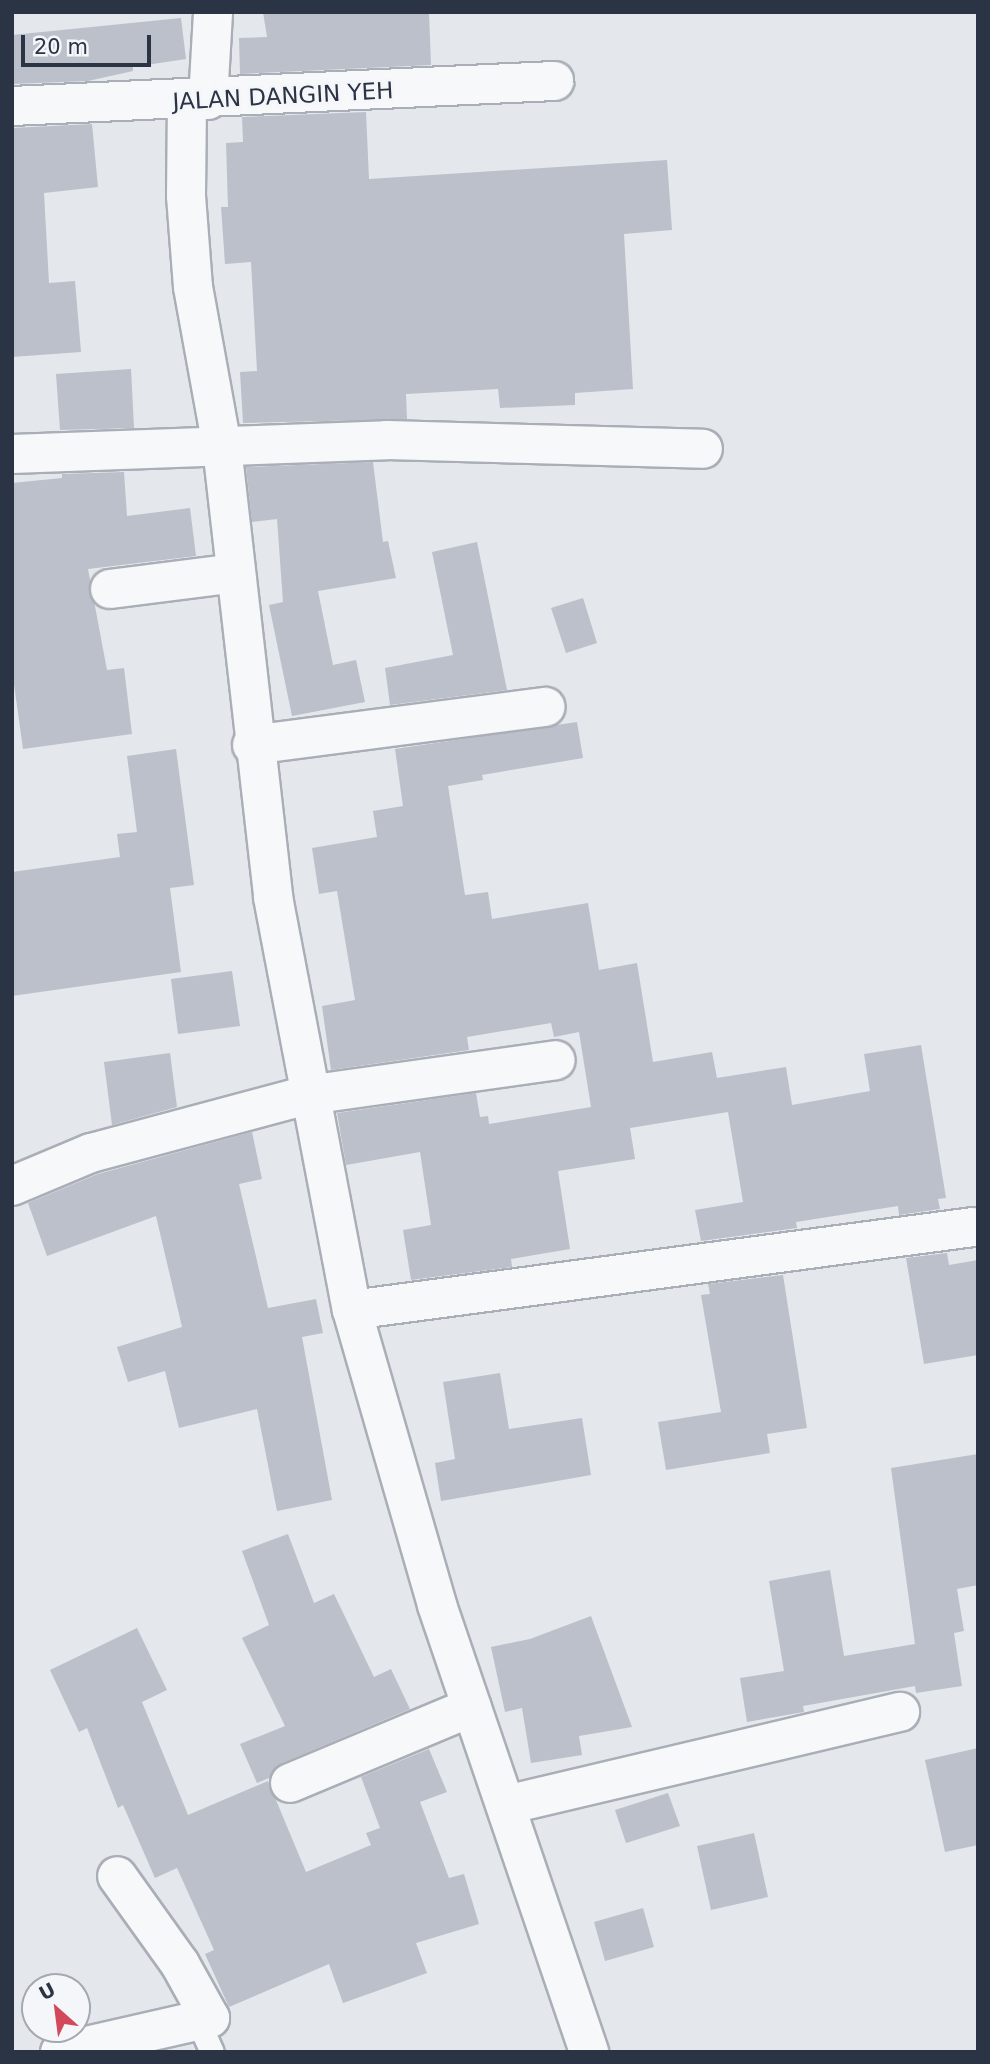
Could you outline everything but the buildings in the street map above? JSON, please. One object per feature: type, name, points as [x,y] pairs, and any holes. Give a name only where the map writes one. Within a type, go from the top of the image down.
[{"type":"street","points":[[213,12],[197,101],[186,195],[193,287],[222,447],[252,745],[272,897],[308,1094],[352,1310],[471,1707],[589,2052]]},
{"type":"street","name":"JALAN DANGIN YEH","points":[[12,107],[197,101],[554,81]]},
{"type":"street","points":[[12,454],[387,440],[702,449]]},
{"type":"street","points":[[110,589],[236,573]]},
{"type":"street","points":[[252,745],[546,707]]},
{"type":"street","points":[[12,1186],[91,1153],[308,1094],[556,1060]]},
{"type":"street","points":[[352,1310],[973,1227]]},
{"type":"street","points":[[290,1783],[471,1707]]},
{"type":"street","points":[[506,1805],[900,1712]]},
{"type":"street","points":[[60,2052],[207,2031],[180,1964],[117,1876]]}]
